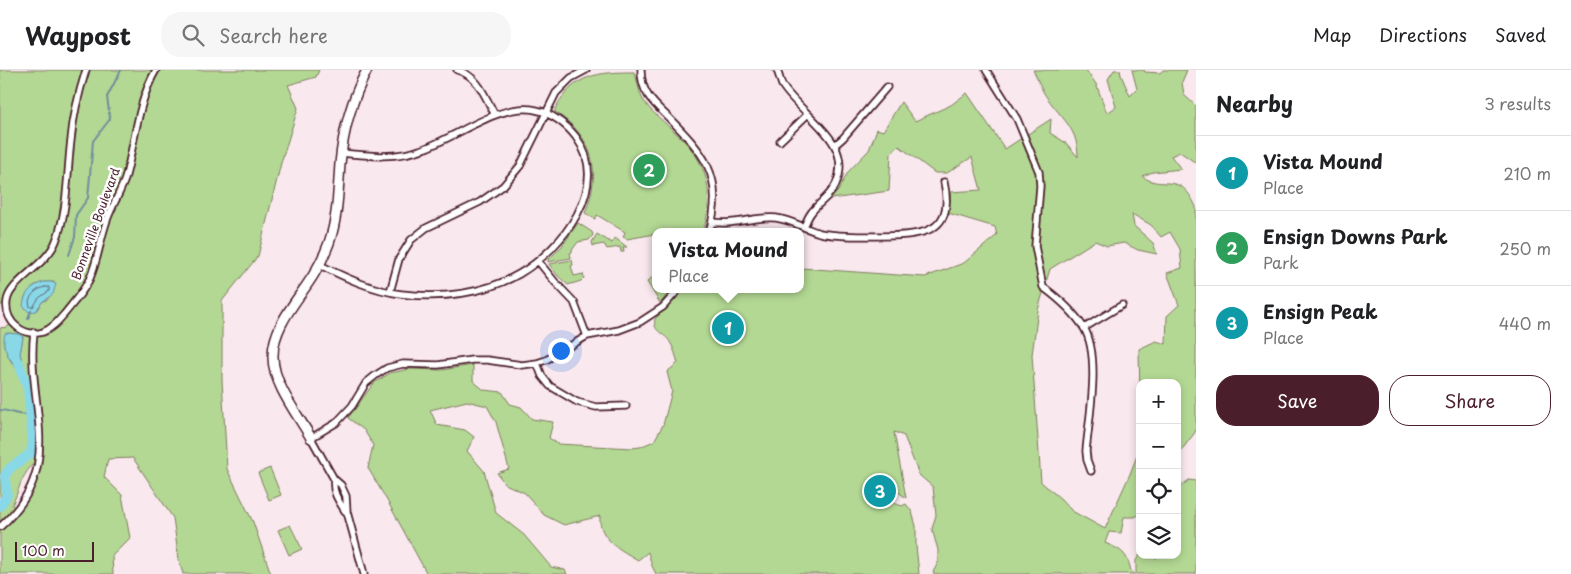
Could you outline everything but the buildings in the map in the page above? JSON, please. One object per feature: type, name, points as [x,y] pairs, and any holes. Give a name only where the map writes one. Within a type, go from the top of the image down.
[{"type":"street","points":[[0,527],[15,513],[25,498],[39,460],[40,429],[32,361],[34,332],[22,330],[14,325],[7,312],[7,299],[17,284],[47,258],[57,240],[63,214],[71,137],[86,70]]},
{"type":"street","name":"Bonneville Boulevard","points":[[34,332],[44,331],[56,324],[79,296],[89,280],[107,219],[125,179],[138,119],[148,87],[156,70]]},
{"type":"street","points":[[364,574],[347,512],[344,490],[334,478],[279,383],[274,370],[273,355],[275,340],[280,326],[320,265],[330,241],[336,216],[341,153],[349,115],[367,70]]},
{"type":"street","points":[[457,70],[469,75],[478,83],[495,115]]},
{"type":"street","points":[[641,70],[642,84],[650,99],[687,136],[701,152],[707,163],[715,189],[715,203],[710,228]]},
{"type":"street","points":[[777,70],[782,84],[835,145],[840,160],[837,180],[830,194],[811,213],[804,226]]},
{"type":"street","points":[[986,70],[1017,119],[1039,172],[1040,193],[1035,246],[1043,287],[1057,298],[1084,328],[1091,344],[1093,358],[1086,451],[1091,471]]},
{"type":"street","points":[[390,292],[398,259],[411,240],[426,228],[480,202],[503,186],[520,166],[551,102],[562,86],[583,71]]},
{"type":"street","points":[[835,145],[887,87]]},
{"type":"street","points":[[320,265],[360,284],[390,292],[437,296],[476,290],[510,279],[538,261],[566,231],[586,195],[587,161],[582,147],[570,130],[546,113],[521,108],[506,110],[445,140],[415,152],[377,157],[341,153]]},
{"type":"street","points":[[780,140],[808,114]]},
{"type":"street","points":[[712,222],[729,224],[768,218],[789,221],[818,232],[852,236],[911,235],[922,233],[934,226],[943,215],[947,201],[944,182]]},
{"type":"street","points":[[538,261],[574,302],[587,336]]},
{"type":"street","points":[[311,438],[336,423],[371,379],[381,371],[392,366],[409,364],[438,365],[472,360],[522,365],[537,363],[546,360],[587,336],[619,330],[640,322],[663,307],[675,293]]},
{"type":"street","points":[[1084,328],[1122,305]]},
{"type":"street","points":[[537,363],[546,383],[564,395],[590,406],[626,406]]},
{"type":"green space","points":[[0,70],[319,70],[316,77],[288,85],[298,108],[281,163],[258,256],[222,301],[222,380],[227,469],[253,522],[271,574],[183,574],[173,518],[133,458],[108,459],[104,477],[122,495],[130,538],[112,556],[113,574],[0,574],[0,328],[7,327],[13,323],[6,301],[0,306]],"holes":[[[44,282],[54,282],[48,299],[42,302],[36,311],[24,298],[35,285]],[[8,333],[19,334],[23,337],[20,354],[24,368],[23,375],[8,356],[5,345]],[[32,465],[40,468],[20,512],[12,505]]]},
{"type":"green space","points":[[1033,70],[1086,70],[1096,84],[1107,113],[1116,107],[1108,79],[1114,70],[1120,70],[1130,96],[1137,89],[1132,70],[1160,73],[1163,70],[1187,70],[1182,82],[1184,95],[1196,106],[1196,163],[1180,152],[1171,156],[1181,169],[1153,172],[1142,176],[1149,180],[1170,183],[1184,188],[1196,207],[1196,431],[1181,451],[1181,379],[1140,379],[1139,349],[1156,341],[1166,344],[1167,316],[1179,305],[1167,273],[1182,268],[1180,249],[1170,232],[1161,237],[1151,225],[1132,214],[1134,226],[1153,243],[1157,254],[1138,250],[1124,243],[1107,246],[1095,241],[1050,269],[1038,310],[1032,355],[1041,482],[1072,511],[1105,529],[1136,458],[1136,516],[1124,517],[1121,533],[1109,532],[1105,543],[1123,553],[1128,560],[1131,571],[1135,574],[934,574],[933,572],[938,563],[938,550],[932,529],[936,515],[933,487],[919,475],[904,436],[894,432],[906,498],[894,489],[880,483],[870,483],[867,489],[893,503],[902,506],[906,504],[912,512],[916,526],[919,574],[656,574],[648,552],[638,560],[612,543],[603,531],[600,524],[600,516],[564,525],[544,515],[525,493],[505,484],[497,473],[509,469],[496,422],[487,406],[467,401],[430,410],[437,425],[465,430],[474,437],[467,451],[484,471],[496,513],[524,535],[551,567],[565,570],[567,574],[427,574],[368,468],[373,445],[364,430],[348,418],[374,383],[390,373],[410,369],[442,370],[473,365],[473,381],[484,390],[502,392],[510,404],[521,407],[532,419],[553,422],[549,438],[558,444],[640,447],[654,441],[663,425],[672,391],[667,372],[678,363],[670,342],[655,327],[655,319],[681,293],[804,293],[804,268],[925,277],[964,263],[997,235],[995,227],[948,213],[951,192],[981,190],[972,157],[947,173],[935,173],[899,146],[891,153],[889,191],[831,199],[838,191],[848,172],[869,150],[877,129],[883,131],[901,102],[915,121],[951,105],[967,93],[1005,149],[1051,119],[1050,133],[1066,143],[1078,157],[1075,139],[1069,125],[1046,96]]},
{"type":"green space","points":[[634,72],[645,103],[688,145],[696,156],[702,167],[708,191],[707,218],[704,228],[652,228],[652,235],[627,239],[623,237],[625,232],[597,215],[595,219],[585,213],[593,183],[591,156],[579,132],[555,112],[555,109],[570,88],[579,82],[598,74]]},
{"type":"green space","points":[[578,223],[592,232],[593,235],[589,240],[578,242],[570,253],[571,258],[548,262],[562,246]]},
{"type":"green space","points":[[597,234],[612,243],[615,238],[627,247],[623,247],[624,252],[621,252],[620,247],[607,249],[604,244],[593,246],[592,242]]},
{"type":"green space","points":[[572,260],[573,265],[571,266],[574,276],[583,274],[584,278],[581,281],[568,285],[549,264]]},
{"type":"green space","points":[[652,278],[652,290],[647,282]]},
{"type":"green space","points":[[654,293],[669,293],[660,303]]},
{"type":"green space","points":[[270,468],[281,495],[269,500],[258,473]]},
{"type":"green space","points":[[1189,480],[1196,481],[1196,574],[1136,574],[1137,559],[1181,559],[1181,486]]},
{"type":"green space","points":[[290,525],[302,549],[289,555],[278,530]]},
{"type":"water","points":[[44,282],[56,284],[53,294],[42,302],[36,311],[29,312],[23,306],[27,293],[32,287]]},
{"type":"water","points":[[5,333],[19,334],[23,337],[20,354],[24,375],[8,356],[4,345]]},
{"type":"waterway","points":[[69,255],[75,237],[76,215],[88,198],[93,141],[110,119],[107,97],[121,70]]},
{"type":"waterway","points":[[28,318],[31,311]]},
{"type":"waterway","points":[[0,506],[7,495],[5,476],[9,469],[30,454],[33,443],[28,389],[19,363]]},
{"type":"waterway","points":[[0,410],[21,415],[29,414]]},
{"type":"place","name":"Ensign Downs Park","points":[[649,170]]},
{"type":"place","name":"Vista Mound","points":[[728,328]]},
{"type":"place","name":"Ensign Peak","points":[[880,491]]}]
